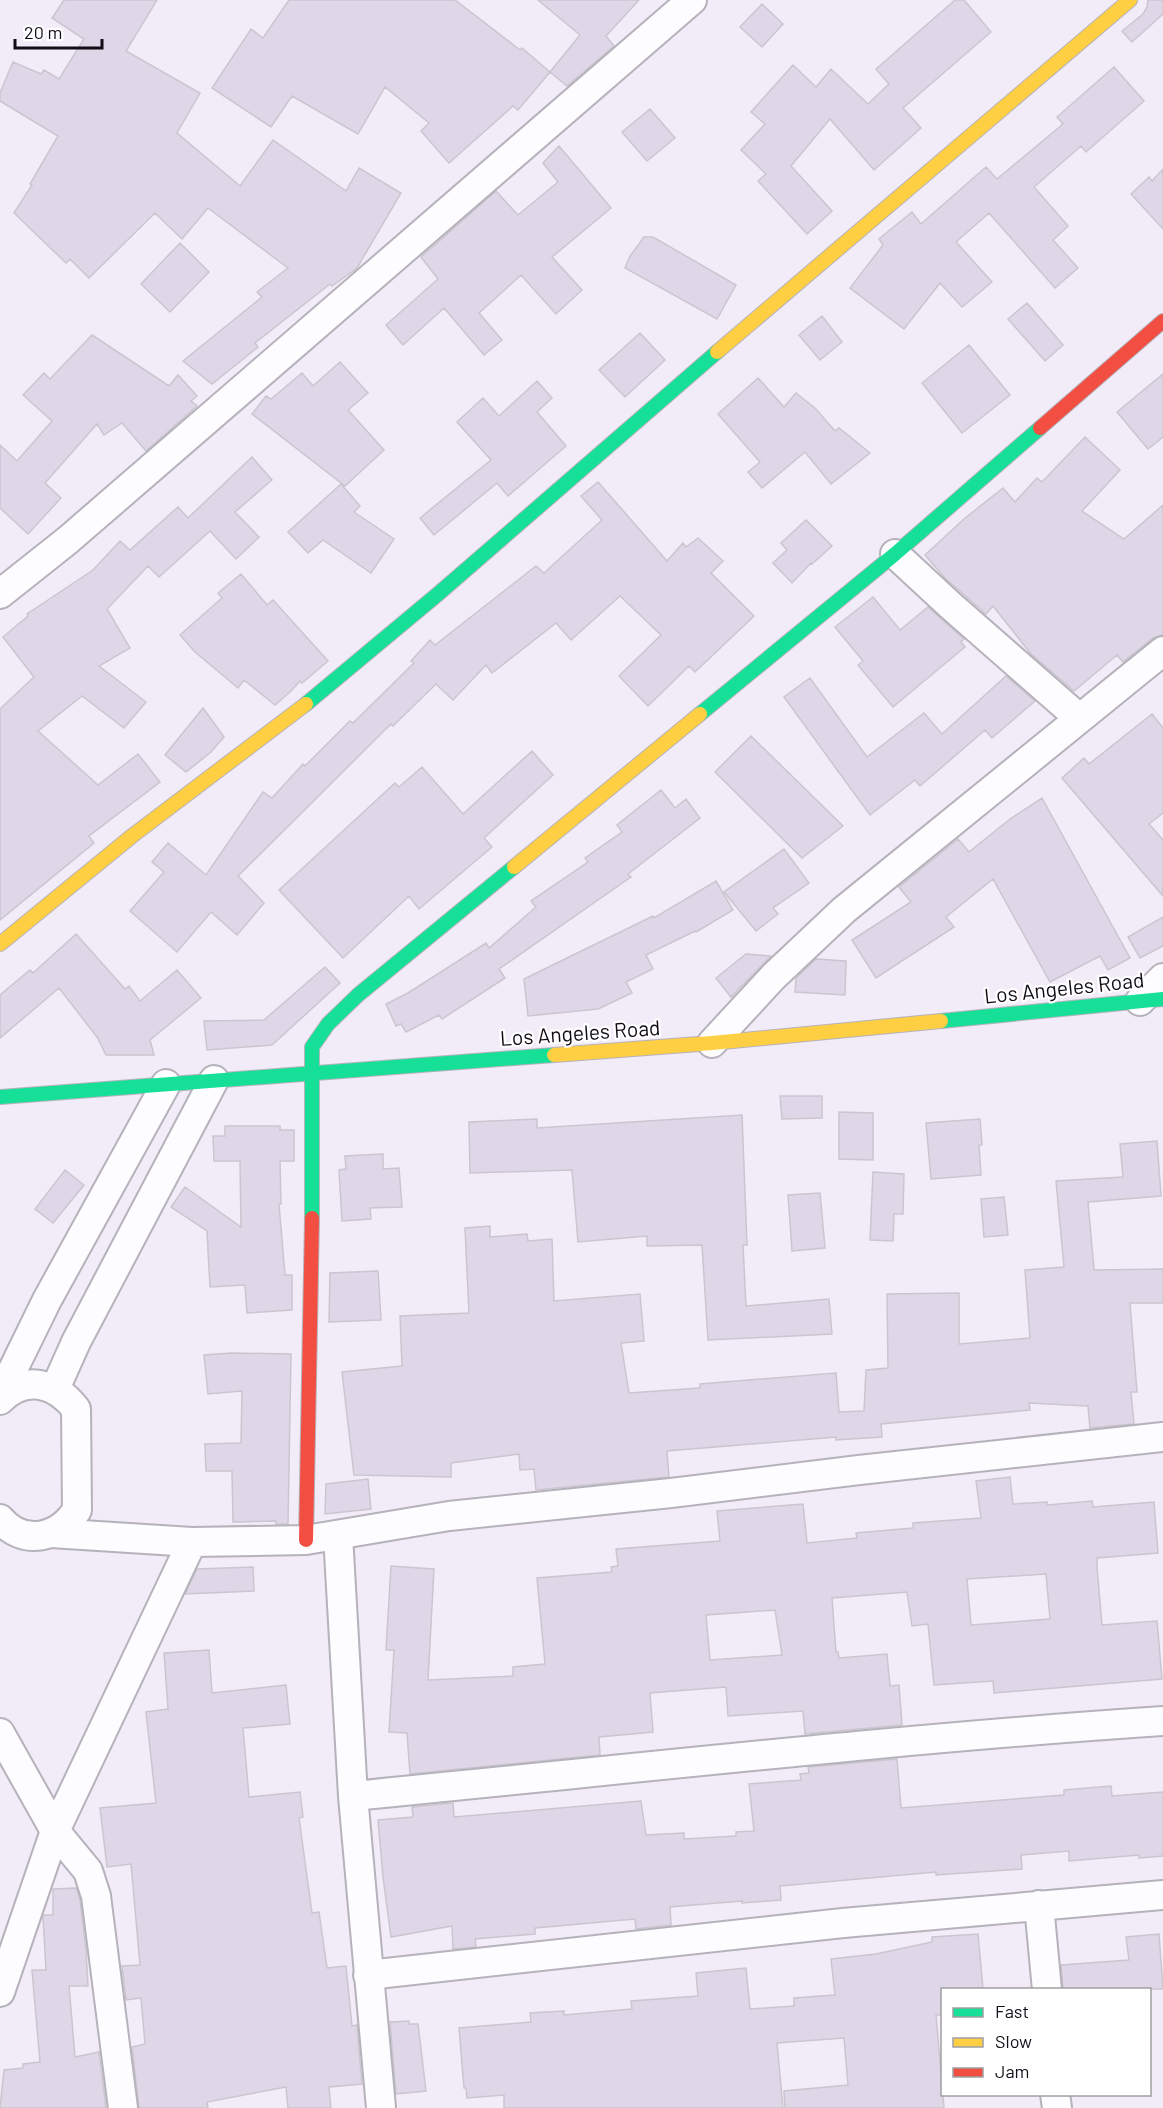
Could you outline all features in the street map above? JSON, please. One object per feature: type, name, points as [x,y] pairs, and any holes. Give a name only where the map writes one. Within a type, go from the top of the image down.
[{"type":"street","points":[[0,594],[68,540],[692,0]]},
{"type":"street","points":[[0,944],[132,836],[292,715],[429,602],[820,263],[1130,0]]},
{"type":"street","points":[[306,1540],[313,1180],[312,1047],[328,1024],[358,995],[895,554],[1163,321]]},
{"type":"street","points":[[895,554],[1079,718]]},
{"type":"street","points":[[712,1043],[774,976],[844,910],[1163,651]]},
{"type":"street","points":[[1151,1000],[1163,978]]},
{"type":"street","name":"Los Angeles Road","points":[[0,1097],[712,1043],[1151,1000]]},
{"type":"street","points":[[55,1389],[76,1342],[213,1080]]},
{"type":"street","points":[[0,1398],[47,1300],[166,1084]]},
{"type":"street","points":[[0,1398],[15,1388],[41,1385],[55,1389],[67,1397],[76,1409],[77,1510],[71,1520],[51,1533],[40,1536],[3,1531]]},
{"type":"street","points":[[51,1533],[192,1542],[306,1540],[449,1516],[1163,1437]]},
{"type":"street","points":[[77,1510],[119,1538]]},
{"type":"street","points":[[338,1535],[353,1796],[381,2108]]},
{"type":"street","points":[[0,1992],[55,1831],[192,1542]]},
{"type":"street","points":[[353,1796],[674,1763],[1054,1728],[1163,1721]]},
{"type":"street","points":[[0,1733],[55,1831],[88,1871],[96,1896],[123,2108]]},
{"type":"street","points":[[368,1975],[831,1924],[1163,1895]]},
{"type":"street","points":[[1040,1905],[1047,1988]]},
{"type":"building","points":[[64,0],[157,0],[126,51],[200,93],[177,133],[240,186],[273,140],[346,191],[359,168],[401,193],[357,268],[332,286],[330,284],[255,343],[258,347],[212,384],[183,361],[262,297],[257,292],[288,268],[208,208],[182,239],[155,213],[89,278],[70,259],[66,263],[14,213],[58,136],[0,101],[0,93],[13,62],[41,74],[44,70],[59,79],[84,39],[52,18]]},
{"type":"building","points":[[289,0],[455,0],[520,50],[522,48],[550,72],[518,110],[513,106],[449,163],[421,131],[429,123],[385,87],[358,134],[292,96],[271,127],[212,88],[251,29],[263,38]]},
{"type":"building","points":[[538,0],[639,0],[606,36],[614,46],[567,86],[550,72],[580,35]]},
{"type":"building","points":[[955,0],[964,0],[991,32],[903,108],[921,128],[874,170],[830,119],[791,166],[832,211],[807,234],[758,181],[766,174],[741,150],[765,124],[751,112],[793,65],[816,87],[831,69],[868,104],[889,84],[876,69]]},
{"type":"building","points":[[1148,0],[1163,0],[1163,14],[1132,42],[1122,31],[1143,14]]},
{"type":"building","points":[[762,4],[783,24],[762,47],[740,27]]},
{"type":"building","points":[[1114,67],[1144,101],[1086,152],[1081,146],[1034,187],[1068,226],[1053,240],[1078,268],[1055,288],[989,213],[956,242],[992,282],[962,307],[940,283],[904,329],[850,288],[883,245],[879,239],[912,212],[921,224],[986,167],[997,179],[1063,124],[1057,117]]},
{"type":"building","points":[[650,109],[675,138],[647,161],[622,132]]},
{"type":"building","points":[[559,146],[611,208],[552,257],[582,290],[556,314],[521,275],[479,313],[502,340],[484,355],[444,308],[403,345],[386,325],[438,279],[421,257],[496,191],[518,215],[558,182],[543,163]]},
{"type":"building","points":[[1163,169],[1163,229],[1131,194],[1149,177],[1152,181]]},
{"type":"building","points":[[644,237],[653,237],[736,285],[717,319],[625,268],[630,256]]},
{"type":"building","points":[[180,243],[209,272],[170,312],[141,284]]},
{"type":"building","points":[[1027,303],[1063,345],[1045,361],[1008,319]]},
{"type":"building","points":[[822,316],[842,342],[820,360],[799,335]]},
{"type":"building","points":[[640,333],[665,360],[625,397],[599,370]]},
{"type":"building","points":[[92,335],[169,386],[178,375],[197,396],[191,401],[197,406],[146,451],[122,423],[104,435],[97,424],[45,483],[61,498],[28,534],[0,508],[0,445],[17,461],[52,421],[23,395],[44,373],[50,379]]},
{"type":"building","points":[[969,345],[1010,395],[962,433],[922,383]]},
{"type":"building","points":[[340,362],[368,393],[348,410],[384,450],[345,486],[252,414],[266,396],[271,399],[302,373],[313,386]]},
{"type":"building","points":[[1163,374],[1163,437],[1148,449],[1117,412]]},
{"type":"building","points":[[758,378],[784,407],[796,393],[815,408],[835,431],[839,428],[870,453],[831,484],[805,452],[762,488],[748,472],[760,462],[718,414]]},
{"type":"building","points":[[537,381],[552,398],[537,412],[566,446],[508,496],[497,483],[434,535],[420,518],[491,460],[457,422],[483,398],[499,416]]},
{"type":"building","points":[[1085,437],[1120,470],[1082,511],[1124,539],[1163,505],[1163,635],[1153,638],[1123,662],[1117,655],[1074,691],[1031,654],[993,606],[986,614],[945,578],[925,555],[964,519],[1003,488],[1015,502],[1037,478],[1042,482]]},
{"type":"building","points":[[252,457],[272,480],[235,512],[259,537],[236,559],[210,531],[159,577],[148,566],[107,609],[130,648],[99,666],[146,702],[124,728],[82,696],[38,731],[98,785],[138,754],[160,782],[89,836],[94,843],[0,920],[0,709],[34,677],[3,637],[28,616],[27,614],[93,570],[120,541],[130,550],[178,507],[188,518]]},
{"type":"building","points":[[598,482],[667,561],[683,543],[686,547],[698,538],[723,561],[711,573],[754,616],[695,672],[689,666],[648,706],[619,676],[661,635],[620,596],[571,640],[556,623],[492,673],[486,665],[453,700],[436,684],[393,726],[391,724],[238,876],[264,903],[237,935],[211,912],[177,952],[130,911],[164,872],[152,862],[168,843],[206,875],[263,792],[272,798],[303,764],[305,766],[350,721],[353,723],[414,663],[411,661],[430,640],[435,645],[536,566],[544,573],[602,520],[581,496]]},
{"type":"building","points":[[341,484],[360,506],[354,512],[394,539],[371,573],[323,540],[308,553],[288,532]]},
{"type":"building","points":[[806,520],[832,546],[792,583],[773,563],[787,550],[781,543]]},
{"type":"building","points":[[241,574],[267,605],[273,600],[328,661],[302,683],[300,681],[275,705],[244,680],[238,688],[195,652],[180,635],[222,598],[218,593]]},
{"type":"building","points":[[873,597],[900,630],[928,607],[964,639],[961,642],[965,647],[893,707],[858,665],[863,661],[835,627]]},
{"type":"building","points":[[1006,676],[1035,701],[992,738],[985,730],[920,786],[915,780],[870,815],[784,697],[810,678],[867,757],[924,713],[942,734]]},
{"type":"building","points":[[203,708],[224,737],[211,752],[186,772],[165,755]]},
{"type":"building","points":[[1152,714],[1163,728],[1163,813],[1149,824],[1163,840],[1163,896],[1062,778],[1084,758],[1089,764]]},
{"type":"building","points":[[751,736],[843,826],[802,858],[715,772]]},
{"type":"building","points":[[532,751],[553,775],[484,838],[492,847],[419,909],[409,896],[343,958],[279,890],[395,783],[399,787],[422,767],[463,814]]},
{"type":"building","points":[[661,790],[675,808],[686,799],[700,818],[628,874],[631,877],[499,969],[505,978],[442,1019],[439,1015],[406,1032],[401,1024],[396,1026],[386,1004],[408,993],[486,943],[489,948],[536,907],[531,901],[588,862],[585,858],[622,832],[617,825]]},
{"type":"building","points":[[1042,798],[1130,958],[1108,970],[1100,956],[1050,982],[993,879],[946,917],[954,927],[876,978],[852,940],[911,902],[899,887],[958,839],[969,852],[1010,819]]},
{"type":"building","points":[[784,849],[809,883],[773,908],[778,914],[756,931],[724,892]]},
{"type":"building","points":[[716,881],[733,910],[696,932],[646,955],[653,969],[626,982],[632,993],[598,1009],[528,1016],[524,979],[653,916],[654,918]]},
{"type":"building","points":[[1163,917],[1163,946],[1140,958],[1128,937]]},
{"type":"building","points":[[76,934],[125,989],[129,986],[140,1001],[177,970],[201,998],[150,1040],[154,1055],[106,1055],[97,1037],[59,988],[0,1038],[0,995],[30,970],[33,973]]},
{"type":"building","points":[[746,954],[771,956],[731,997],[716,978]]},
{"type":"building","points":[[816,959],[846,961],[845,995],[795,992],[796,978]]},
{"type":"building","points":[[325,967],[340,983],[272,1045],[207,1050],[204,1021],[264,1020]]},
{"type":"building","points":[[780,1096],[822,1096],[822,1118],[782,1119]]},
{"type":"building","points":[[839,1112],[873,1113],[873,1160],[839,1159]]},
{"type":"building","points":[[742,1115],[747,1245],[743,1245],[746,1306],[829,1299],[832,1334],[708,1340],[702,1245],[647,1246],[647,1236],[578,1242],[572,1170],[470,1173],[469,1122],[537,1119],[537,1128]]},
{"type":"building","points":[[980,1119],[981,1175],[931,1179],[926,1123]]},
{"type":"building","points":[[225,1126],[280,1126],[280,1130],[294,1130],[294,1161],[280,1161],[281,1204],[279,1204],[285,1275],[292,1275],[292,1310],[247,1313],[245,1285],[210,1287],[207,1231],[171,1207],[185,1187],[241,1227],[240,1161],[214,1161],[213,1136],[225,1136]]},
{"type":"building","points":[[1157,1141],[1161,1196],[1088,1202],[1094,1270],[1163,1269],[1163,1303],[1130,1303],[1137,1392],[1131,1392],[1134,1424],[1090,1428],[1088,1406],[1029,1403],[1030,1410],[881,1424],[882,1437],[836,1440],[836,1437],[667,1451],[669,1477],[536,1490],[534,1469],[520,1470],[519,1454],[451,1463],[451,1477],[354,1475],[342,1372],[402,1366],[400,1316],[469,1313],[465,1228],[490,1226],[490,1237],[527,1234],[528,1241],[552,1239],[554,1301],[640,1294],[644,1341],[621,1343],[629,1393],[700,1388],[700,1384],[836,1373],[839,1412],[864,1411],[866,1370],[888,1368],[887,1294],[959,1293],[959,1344],[1030,1338],[1025,1270],[1064,1267],[1056,1181],[1123,1177],[1120,1144]]},
{"type":"building","points":[[383,1154],[383,1169],[399,1168],[402,1207],[370,1208],[371,1219],[342,1221],[339,1170],[346,1169],[345,1156]]},
{"type":"building","points":[[65,1170],[84,1185],[53,1223],[35,1209]]},
{"type":"building","points":[[873,1172],[904,1174],[903,1214],[894,1214],[893,1241],[870,1240]]},
{"type":"building","points":[[820,1193],[825,1248],[792,1251],[788,1195]]},
{"type":"building","points":[[1004,1197],[1008,1235],[984,1237],[981,1199]]},
{"type":"building","points":[[378,1271],[381,1320],[329,1322],[330,1273]]},
{"type":"building","points":[[291,1354],[288,1524],[276,1524],[276,1521],[233,1522],[232,1471],[206,1471],[205,1444],[241,1443],[242,1391],[208,1394],[204,1355]]},
{"type":"building","points":[[1010,1477],[1013,1504],[1047,1502],[1047,1505],[1092,1501],[1093,1507],[1154,1502],[1158,1553],[1097,1558],[1097,1567],[1102,1625],[1157,1621],[1162,1679],[994,1693],[993,1681],[934,1685],[928,1624],[912,1626],[907,1592],[832,1598],[836,1652],[839,1658],[887,1654],[890,1686],[899,1685],[902,1725],[805,1734],[803,1711],[728,1716],[726,1687],[650,1693],[653,1732],[599,1737],[600,1755],[410,1774],[407,1733],[389,1732],[394,1650],[386,1650],[391,1566],[434,1569],[428,1680],[513,1676],[513,1667],[545,1664],[537,1578],[612,1572],[611,1567],[618,1566],[616,1549],[720,1541],[717,1511],[803,1504],[807,1543],[857,1538],[856,1533],[913,1528],[913,1523],[981,1518],[976,1481]],"holes":[[[1046,1574],[1050,1619],[971,1625],[967,1579]],[[775,1610],[782,1655],[710,1660],[706,1615]]]},
{"type":"building","points":[[368,1479],[371,1509],[325,1514],[326,1484]]},
{"type":"building","points":[[253,1567],[254,1591],[185,1594],[197,1569]]},
{"type":"building","points":[[209,1650],[212,1693],[286,1685],[290,1724],[243,1728],[249,1797],[300,1792],[303,1817],[299,1818],[312,1913],[319,1912],[327,1968],[346,1966],[352,2026],[357,2025],[362,2084],[329,2087],[331,2108],[288,2108],[286,2087],[207,2102],[208,2108],[139,2108],[132,2047],[145,2044],[141,1998],[126,2000],[122,1966],[140,1965],[131,1864],[107,1867],[100,1808],[156,1803],[146,1712],[168,1709],[164,1653]]},
{"type":"building","points":[[897,1759],[901,1808],[1064,1795],[1064,1790],[1111,1786],[1112,1796],[1163,1792],[1163,1856],[1139,1858],[1139,1855],[1069,1861],[1069,1851],[1021,1855],[1022,1869],[936,1875],[936,1872],[780,1886],[781,1900],[670,1907],[671,1925],[636,1929],[635,1919],[535,1928],[535,1934],[475,1939],[476,1947],[453,1949],[452,1926],[391,1937],[378,1820],[413,1817],[412,1807],[453,1803],[454,1817],[641,1801],[646,1835],[684,1833],[684,1839],[736,1836],[736,1832],[754,1831],[749,1784],[801,1780],[800,1774],[809,1773],[808,1767]]},
{"type":"building","points":[[76,1888],[80,1900],[88,1986],[69,1986],[75,2057],[99,2052],[106,2108],[0,2108],[4,2070],[23,2068],[23,2064],[40,2062],[32,1970],[46,1970],[43,1917],[53,1915],[53,1889]]},
{"type":"building","points":[[978,1934],[983,1988],[941,1988],[941,2015],[936,2015],[941,2096],[943,2096],[944,2108],[785,2108],[784,2091],[848,2085],[844,2038],[777,2043],[783,2108],[504,2108],[504,2095],[467,2098],[466,2088],[464,2088],[459,2028],[531,2022],[530,2013],[564,2011],[564,2015],[632,2009],[631,2001],[698,1996],[696,1973],[746,1968],[750,2009],[794,2006],[794,1998],[835,1995],[831,1959],[876,1954],[932,1942],[932,1937]]},
{"type":"building","points":[[1159,1934],[1163,1989],[1063,1988],[1061,1965],[1129,1960],[1126,1937]]},
{"type":"building","points":[[409,2021],[409,2024],[418,2024],[426,2091],[396,2094],[390,2022]]},
{"type":"traffic: fast","points":[[306,704],[438,594],[717,352]]},
{"type":"traffic: fast","points":[[700,714],[895,554],[1040,428]]},
{"type":"traffic: fast","points":[[312,1218],[312,1047],[328,1024],[358,995],[514,867]]},
{"type":"traffic: fast","points":[[941,1021],[1163,999]]},
{"type":"traffic: fast","points":[[0,1097],[554,1055]]},
{"type":"traffic: slow","points":[[717,352],[1130,0]]},
{"type":"traffic: slow","points":[[0,944],[132,836],[306,704]]},
{"type":"traffic: slow","points":[[514,867],[700,714]]},
{"type":"traffic: slow","points":[[554,1055],[712,1043],[941,1021]]},
{"type":"traffic: jam","points":[[1040,428],[1163,321]]},
{"type":"traffic: jam","points":[[306,1540],[312,1218]]}]
